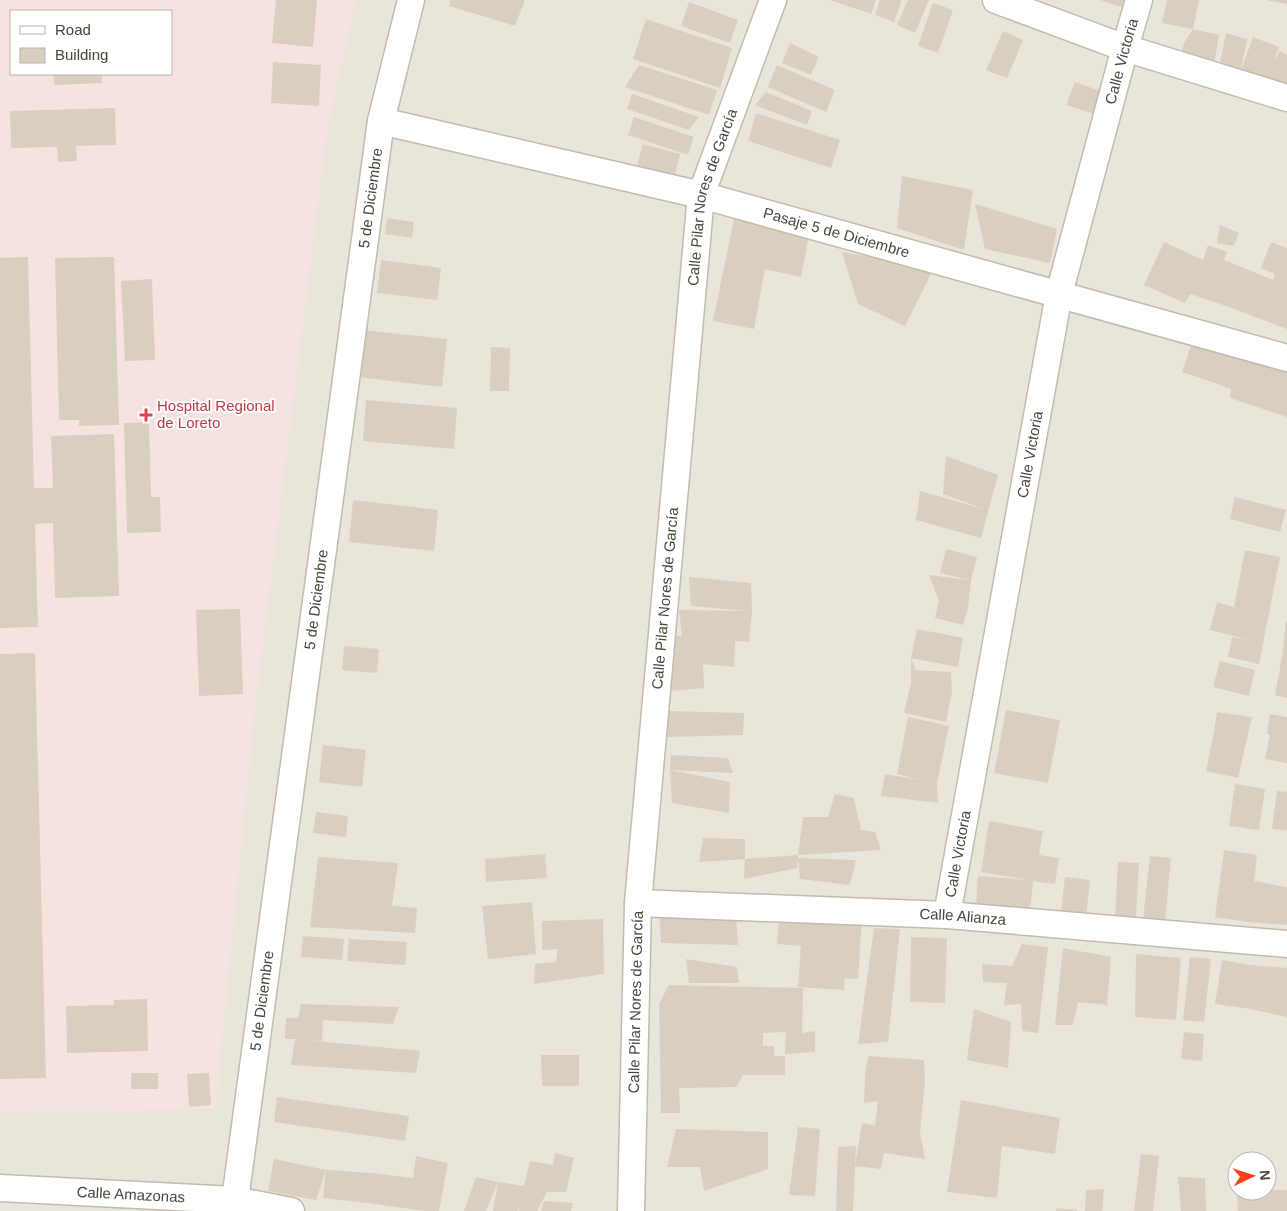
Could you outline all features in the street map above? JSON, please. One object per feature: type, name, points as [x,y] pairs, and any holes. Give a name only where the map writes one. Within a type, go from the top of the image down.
[{"type":"street","name":"5 de Diciembre","points":[[235,1200],[381,121],[411,0]]},
{"type":"street","name":"Calle Pilar Nores de García","points":[[631,1211],[638,903],[701,195],[773,0]]},
{"type":"street","points":[[996,0],[1125,48],[1287,98]]},
{"type":"street","name":"Calle Victoria","points":[[947,915],[1059,294],[1139,0]]},
{"type":"street","name":"Pasaje 5 de Diciembre","points":[[381,121],[701,195],[1287,358]]},
{"type":"street","name":"Calle Alianza","points":[[638,903],[947,915],[1287,944]]},
{"type":"street","name":"Calle Amazonas","points":[[0,1188],[105,1202],[235,1200],[292,1211]]},
{"type":"shaded area","points":[[0,0],[1287,0],[1287,1211],[0,1211]]},
{"type":"shaded area","name":"Hospital Regional de Loreto","points":[[0,0],[356,0],[327,130],[256,699],[215,1109],[0,1113]]},
{"type":"building","points":[[276,0],[317,0],[313,47],[272,43]]},
{"type":"building","points":[[451,0],[525,0],[515,26],[449,6]]},
{"type":"building","points":[[830,0],[876,0],[871,14]]},
{"type":"building","points":[[880,0],[902,0],[894,22],[875,15]]},
{"type":"building","points":[[908,0],[929,0],[915,33],[897,25]]},
{"type":"building","points":[[1100,0],[1125,0],[1122,7]]},
{"type":"building","points":[[1167,0],[1199,0],[1193,29],[1162,23]]},
{"type":"building","points":[[1287,0],[1287,4],[1268,1]]},
{"type":"building","points":[[689,2],[738,20],[730,43],[681,26]]},
{"type":"building","points":[[933,3],[953,10],[938,53],[918,46]]},
{"type":"building","points":[[646,19],[732,48],[720,88],[633,59]]},
{"type":"building","points":[[1193,29],[1219,35],[1214,64],[1181,57],[1184,43]]},
{"type":"building","points":[[1003,31],[1023,40],[1007,78],[986,70]]},
{"type":"building","points":[[1226,33],[1247,39],[1240,73],[1220,63]]},
{"type":"building","points":[[1253,37],[1279,47],[1273,62],[1280,51],[1287,55],[1287,89],[1240,73]]},
{"type":"building","points":[[790,43],[819,57],[811,75],[782,63]]},
{"type":"building","points":[[273,62],[321,65],[319,106],[271,103]]},
{"type":"building","points":[[639,65],[717,90],[709,115],[625,87]]},
{"type":"building","points":[[777,65],[835,90],[826,112],[768,87]]},
{"type":"building","points":[[53,75],[102,75],[102,83],[54,85]]},
{"type":"building","points":[[1075,82],[1103,92],[1097,115],[1066,105]]},
{"type":"building","points":[[766,92],[812,111],[807,125],[755,105]]},
{"type":"building","points":[[632,94],[699,117],[689,130],[627,109]]},
{"type":"building","points":[[115,108],[116,145],[76,146],[77,161],[58,162],[57,147],[11,148],[10,111]]},
{"type":"building","points":[[756,113],[840,140],[831,168],[748,141]]},
{"type":"building","points":[[634,117],[694,137],[688,155],[628,135]]},
{"type":"building","points":[[643,144],[680,154],[674,179],[636,169]]},
{"type":"building","points":[[902,176],[973,190],[964,250],[897,228]]},
{"type":"building","points":[[975,204],[1057,229],[1050,263],[985,249]]},
{"type":"building","points":[[735,214],[810,230],[801,277],[765,269],[754,329],[713,321]]},
{"type":"building","points":[[387,218],[414,222],[412,238],[385,234]]},
{"type":"building","points":[[1220,225],[1239,233],[1234,246],[1217,243]]},
{"type":"building","points":[[1164,242],[1203,260],[1208,245],[1227,252],[1224,260],[1273,280],[1275,274],[1261,268],[1271,242],[1287,248],[1287,329],[1190,294],[1185,303],[1144,285]]},
{"type":"building","points":[[842,252],[934,268],[905,326],[858,304]]},
{"type":"building","points":[[28,257],[34,488],[53,488],[51,436],[114,434],[119,596],[55,598],[53,523],[35,524],[38,627],[0,628],[0,258]]},
{"type":"building","points":[[114,257],[119,425],[79,426],[79,420],[59,420],[55,258]]},
{"type":"building","points":[[381,260],[441,268],[437,300],[377,293]]},
{"type":"building","points":[[152,279],[155,360],[125,361],[121,281]]},
{"type":"building","points":[[362,330],[447,339],[442,387],[357,377]]},
{"type":"building","points":[[1193,339],[1287,366],[1287,417],[1230,398],[1231,389],[1182,372]]},
{"type":"building","points":[[491,347],[510,348],[509,391],[490,391]]},
{"type":"building","points":[[366,400],[457,408],[454,449],[363,441]]},
{"type":"building","points":[[149,422],[151,497],[160,497],[161,532],[127,533],[124,423]]},
{"type":"building","points":[[946,456],[998,475],[981,538],[916,520],[920,491],[984,509],[943,494]]},
{"type":"building","points":[[1235,497],[1286,510],[1280,532],[1230,519]]},
{"type":"building","points":[[353,500],[438,510],[434,551],[349,542]]},
{"type":"building","points":[[946,549],[977,557],[963,625],[935,618],[939,601],[929,575],[969,580],[940,573]]},
{"type":"building","points":[[1245,550],[1280,557],[1259,664],[1228,657],[1232,637],[1250,640],[1210,630],[1217,602],[1234,607]]},
{"type":"building","points":[[689,577],[751,583],[752,612],[749,642],[735,641],[734,667],[703,664],[704,688],[669,691],[672,635],[682,636],[679,610],[747,611],[691,606]]},
{"type":"building","points":[[240,609],[243,694],[199,696],[196,610]]},
{"type":"building","points":[[1287,621],[1287,698],[1275,695]]},
{"type":"building","points":[[917,629],[963,638],[958,667],[911,658]]},
{"type":"building","points":[[344,646],[379,649],[377,673],[342,670]]},
{"type":"building","points":[[35,653],[46,1078],[0,1079],[0,654]]},
{"type":"building","points":[[911,658],[916,670],[951,672],[952,692],[946,722],[904,713],[911,683]]},
{"type":"building","points":[[1220,661],[1255,670],[1249,696],[1213,687]]},
{"type":"building","points":[[1006,710],[1060,720],[1048,783],[994,773]]},
{"type":"building","points":[[669,711],[744,713],[743,735],[667,737]]},
{"type":"building","points":[[1217,712],[1252,717],[1238,778],[1206,771]]},
{"type":"building","points":[[1270,714],[1287,717],[1287,763],[1265,759],[1270,735],[1267,734]]},
{"type":"building","points":[[908,717],[949,726],[937,783],[938,803],[881,796],[885,774],[920,780],[897,774]]},
{"type":"building","points":[[323,745],[366,750],[362,787],[319,782]]},
{"type":"building","points":[[671,755],[728,758],[733,773],[670,770]]},
{"type":"building","points":[[670,770],[730,782],[729,813],[672,803]]},
{"type":"building","points":[[1235,784],[1265,789],[1259,830],[1229,826]]},
{"type":"building","points":[[1277,791],[1287,792],[1287,830],[1272,829]]},
{"type":"building","points":[[835,794],[854,798],[861,830],[875,832],[881,850],[798,855],[803,817],[828,817]]},
{"type":"building","points":[[316,812],[348,816],[346,837],[313,833]]},
{"type":"building","points":[[989,821],[1043,831],[1039,855],[1059,858],[1055,884],[1033,881],[1031,903],[1026,911],[976,906],[978,876],[1030,880],[981,872]]},
{"type":"building","points":[[703,838],[745,839],[745,859],[699,862]]},
{"type":"building","points":[[1224,850],[1257,855],[1254,881],[1287,887],[1287,925],[1215,917]]},
{"type":"building","points":[[545,854],[547,878],[486,882],[485,859]]},
{"type":"building","points":[[798,855],[797,868],[744,879],[745,859]]},
{"type":"building","points":[[1150,856],[1171,858],[1165,921],[1143,919]]},
{"type":"building","points":[[318,857],[398,863],[392,906],[417,908],[415,933],[310,927]]},
{"type":"building","points":[[798,858],[856,860],[850,885],[800,879]]},
{"type":"building","points":[[1118,862],[1139,863],[1136,917],[1115,916]]},
{"type":"building","points":[[1065,877],[1090,880],[1086,916],[1061,913]]},
{"type":"building","points":[[532,902],[536,954],[488,959],[482,906]]},
{"type":"building","points":[[659,911],[736,914],[738,945],[661,943]]},
{"type":"building","points":[[780,913],[862,919],[858,979],[845,978],[844,990],[798,987],[801,946],[777,944]]},
{"type":"building","points":[[603,919],[604,974],[534,984],[535,964],[556,962],[558,949],[542,950],[542,921]]},
{"type":"building","points":[[874,928],[900,929],[888,1042],[858,1044]]},
{"type":"building","points":[[303,936],[344,939],[342,960],[301,957]]},
{"type":"building","points":[[911,937],[947,938],[945,1003],[910,1002]]},
{"type":"building","points":[[349,939],[407,942],[405,965],[347,961]]},
{"type":"building","points":[[1022,944],[1048,947],[1038,1033],[1022,1031],[1021,1004],[1004,1005],[1007,983],[983,982],[982,964],[1012,966]]},
{"type":"building","points":[[1063,948],[1111,957],[1107,1005],[1078,1002],[1073,1025],[1055,1025]]},
{"type":"building","points":[[1136,954],[1181,958],[1176,1020],[1135,1017]]},
{"type":"building","points":[[1190,957],[1211,959],[1204,1022],[1183,1020]]},
{"type":"building","points":[[686,959],[737,967],[739,983],[689,983]]},
{"type":"building","points":[[1222,960],[1287,968],[1287,1017],[1215,1004]]},
{"type":"building","points":[[669,985],[803,988],[802,1033],[815,1031],[815,1052],[785,1054],[786,1032],[763,1033],[763,1046],[774,1046],[774,1056],[785,1056],[785,1075],[743,1075],[736,1087],[679,1088],[680,1113],[661,1113],[659,1004]]},
{"type":"building","points":[[147,999],[148,1051],[67,1053],[66,1006],[114,1005],[114,1000]]},
{"type":"building","points":[[301,1004],[399,1007],[393,1024],[323,1020],[322,1041],[306,1040],[420,1051],[416,1073],[291,1065],[295,1039],[285,1039],[286,1018],[298,1018]]},
{"type":"building","points":[[974,1009],[1011,1022],[1008,1068],[967,1060]]},
{"type":"building","points":[[1184,1032],[1204,1034],[1202,1061],[1181,1059]]},
{"type":"building","points":[[541,1055],[579,1055],[579,1086],[542,1086]]},
{"type":"building","points":[[868,1056],[924,1060],[925,1081],[920,1132],[925,1159],[884,1153],[881,1169],[855,1166],[862,1123],[875,1125],[878,1101],[864,1103]]},
{"type":"building","points":[[131,1073],[158,1073],[158,1089],[131,1089]]},
{"type":"building","points":[[209,1073],[211,1105],[189,1107],[187,1074]]},
{"type":"building","points":[[277,1097],[409,1116],[405,1141],[274,1122]]},
{"type":"building","points":[[961,1100],[1060,1118],[1055,1154],[1002,1146],[997,1198],[947,1192]]},
{"type":"building","points":[[798,1127],[820,1129],[815,1196],[789,1195]]},
{"type":"building","points":[[676,1129],[768,1132],[768,1169],[704,1191],[700,1167],[667,1167]]},
{"type":"building","points":[[856,1146],[853,1211],[836,1211],[838,1147]]},
{"type":"building","points":[[555,1153],[574,1158],[566,1192],[547,1192],[537,1211],[519,1211],[520,1204],[518,1211],[493,1211],[498,1182],[524,1186],[530,1161],[553,1165]]},
{"type":"building","points":[[1141,1154],[1159,1156],[1153,1211],[1134,1211]]},
{"type":"building","points":[[416,1156],[448,1163],[439,1211],[425,1211],[323,1198],[326,1170],[413,1178]]},
{"type":"building","points":[[274,1159],[326,1170],[316,1200],[268,1191]]},
{"type":"building","points":[[476,1177],[498,1182],[486,1211],[464,1211]]},
{"type":"building","points":[[1178,1177],[1205,1178],[1206,1211],[1181,1211]]},
{"type":"building","points":[[1104,1189],[1102,1211],[1085,1211],[1086,1190]]},
{"type":"building","points":[[1277,1190],[1287,1190],[1287,1211],[1238,1211],[1237,1201],[1277,1201]]},
{"type":"building","points":[[544,1201],[573,1203],[571,1211],[541,1211]]},
{"type":"building","points":[[1056,1208],[1077,1210],[1077,1211],[1056,1211]]},
{"type":"place","name":"Hospital Regional de Loreto","points":[[146,415]]}]
